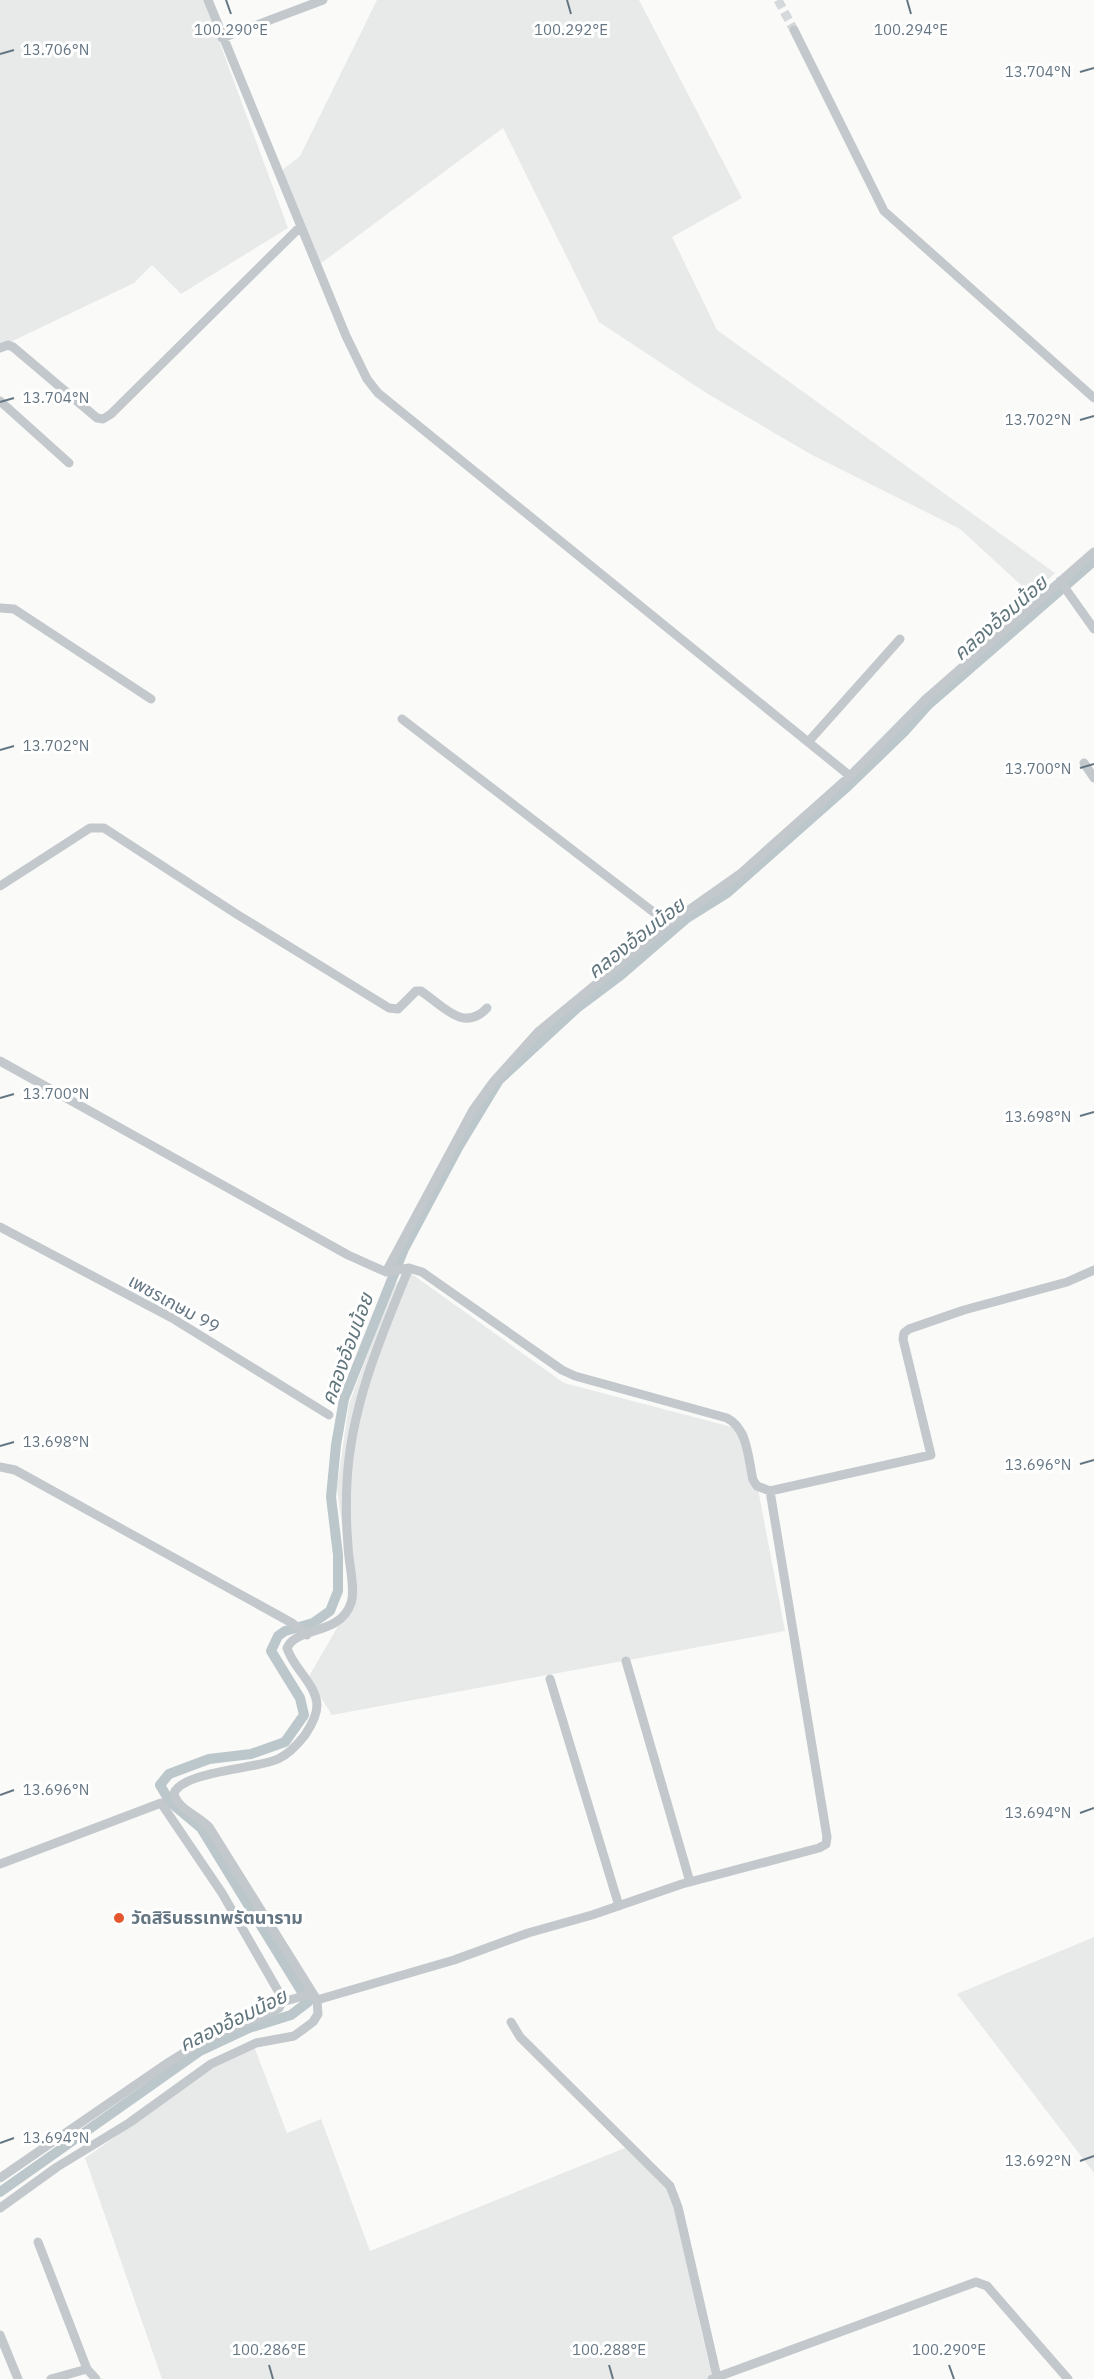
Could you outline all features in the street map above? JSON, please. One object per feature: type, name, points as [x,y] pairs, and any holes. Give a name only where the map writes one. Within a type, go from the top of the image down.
[{"type":"street","points":[[208,0],[353,351],[367,379],[378,393],[850,776]]},
{"type":"street","points":[[222,38],[323,0]]},
{"type":"street","points":[[794,30],[885,211],[1094,398]]},
{"type":"street","points":[[0,348],[13,346],[97,418],[103,419],[111,414],[301,226]]},
{"type":"street","points":[[0,401],[69,463]]},
{"type":"street","points":[[388,1272],[473,1110],[494,1081],[545,1026],[576,999],[618,969],[669,924],[731,881],[850,776],[920,705],[1063,585],[1094,552]]},
{"type":"street","points":[[1063,585],[1094,629]]},
{"type":"street","points":[[0,608],[14,609],[150,699]]},
{"type":"street","points":[[809,741],[900,639]]},
{"type":"street","points":[[402,719],[669,924]]},
{"type":"street","points":[[1084,763],[1094,778]]},
{"type":"street","points":[[0,886],[90,828],[104,828],[238,915],[389,1008],[398,1009],[416,991],[421,991],[464,1020],[475,1018],[487,1008]]},
{"type":"street","points":[[0,1061],[348,1255],[388,1272],[407,1268],[430,1277],[562,1370],[574,1376],[727,1418],[738,1424],[753,1480],[757,1486],[770,1491],[931,1455],[903,1339],[904,1333],[909,1329],[964,1310],[1067,1282],[1094,1270]]},
{"type":"street","name":"เพชรเกษม 99","points":[[0,1227],[172,1318],[329,1415]]},
{"type":"street","points":[[0,2208],[57,2167],[129,2123],[211,2064],[255,2043],[294,2036],[313,2022],[314,2002],[209,1827],[177,1803],[174,1792],[180,1784],[206,1775],[278,1759],[300,1741],[310,1728],[316,1714],[317,1703],[287,1648],[293,1640],[337,1622],[351,1605],[353,1595],[348,1545],[347,1480],[354,1434],[368,1370],[407,1268]]},
{"type":"street","points":[[0,1467],[15,1470],[292,1623],[306,1634]]},
{"type":"street","points":[[0,1864],[161,1803],[222,1893],[280,1996],[286,2001],[314,2002],[454,1960],[528,1933],[690,1882],[819,1848],[826,1844],[826,1837],[770,1491]]},
{"type":"street","points":[[626,1661],[690,1882]]},
{"type":"street","points":[[550,1679],[619,1906]]},
{"type":"street","points":[[0,2178],[208,2038],[272,2012],[286,2001]]},
{"type":"street","points":[[511,2022],[520,2037],[670,2186],[678,2207],[715,2378],[976,2282],[987,2286],[1068,2379]]},
{"type":"street","points":[[38,2242],[87,2369],[96,2379]]},
{"type":"street","points":[[0,2335],[18,2379]]},
{"type":"street","points":[[51,2379],[87,2369]]},
{"type":"shaded area","points":[[0,0],[204,0],[288,228],[181,294],[152,265],[134,283],[0,347]]},
{"type":"shaded area","points":[[377,0],[639,0],[742,198],[672,237],[717,330],[1055,573],[1032,595],[960,529],[812,455],[708,394],[599,322],[503,128],[320,264],[281,171],[300,156]]},
{"type":"shaded area","points":[[409,1272],[564,1383],[747,1431],[785,1631],[332,1715],[308,1678],[352,1602],[337,1488],[349,1404],[393,1286]]},
{"type":"shaded area","points":[[1094,1937],[1094,2173],[957,1994]]},
{"type":"shaded area","points":[[252,2041],[287,2133],[321,2119],[370,2251],[625,2148],[665,2184],[676,2210],[690,2260],[699,2321],[712,2376],[707,2379],[162,2379],[85,2158]]},
{"type":"waterway","name":"คลองอ้อมน้อย","points":[[0,2192],[200,2051],[249,2028],[291,2015],[308,2002],[201,1828],[170,1802],[160,1785],[169,1774],[209,1759],[251,1754],[285,1742],[304,1715],[300,1698],[271,1651],[278,1636],[285,1631],[313,1623],[330,1611],[338,1591],[338,1555],[331,1497],[336,1445],[344,1399],[404,1249],[459,1146],[499,1080],[577,1008],[621,975],[687,918],[727,893],[848,786],[904,732],[928,705],[1094,561]]},
{"type":"tunnel","points":[[778,0],[794,30]]},
{"type":"place","name":"วัดสิรินธรเทพรัตนาราม","points":[[119,1918]]}]
